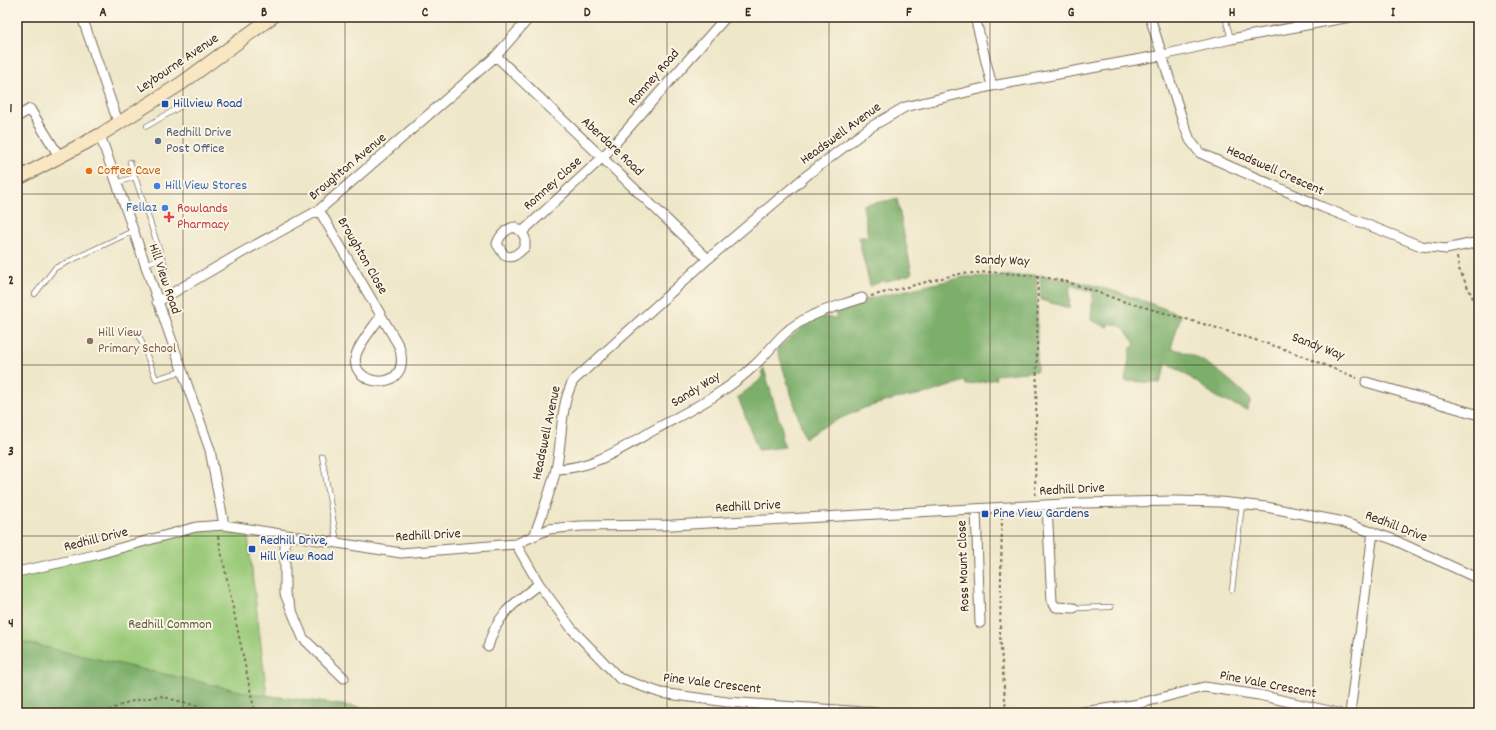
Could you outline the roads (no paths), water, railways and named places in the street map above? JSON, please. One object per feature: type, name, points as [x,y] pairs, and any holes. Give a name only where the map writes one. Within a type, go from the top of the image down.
[{"type":"street","points":[[82,17],[118,122]]},
{"type":"street","name":"Leybourne Avenue","points":[[17,179],[100,135],[118,122],[182,83],[272,17]]},
{"type":"street","name":"Broughton Avenue","points":[[157,302],[319,210],[496,56],[530,17]]},
{"type":"street","name":"Romney Road","points":[[603,157],[726,17]]},
{"type":"street","points":[[975,17],[992,86]]},
{"type":"street","name":"Headswell Crescent","points":[[1150,17],[1187,132],[1194,147],[1200,153],[1399,239],[1428,247],[1446,249],[1479,242]]},
{"type":"street","name":"Headswell Avenue","points":[[535,534],[556,469],[566,403],[573,381],[708,259],[806,176],[892,113],[921,102],[992,86],[1162,55],[1309,21],[1350,17]]},
{"type":"street","name":"Aberdare Road","points":[[496,56],[708,259]]},
{"type":"street","points":[[17,117],[30,109],[59,156]]},
{"type":"street","name":"Hill View Road","points":[[100,135],[157,302],[210,450],[224,525]]},
{"type":"street","name":"Romney Close","points":[[522,232],[603,157]]},
{"type":"street","name":"Broughton Close","points":[[319,210],[399,346],[402,362],[401,368],[395,376],[381,382],[377,382],[372,381],[361,373],[358,368],[356,355],[381,316]]},
{"type":"street","name":"Sandy Way","points":[[556,469],[581,466],[603,458],[700,407],[733,384],[756,364],[773,344],[795,325],[810,316],[862,298]]},
{"type":"street","points":[[1366,382],[1479,415]]},
{"type":"street","name":"Redhill Drive","points":[[17,572],[95,555],[196,527],[224,525],[401,554],[516,544],[535,534],[549,529],[581,526],[672,525],[1173,500],[1242,504],[1312,515],[1339,521],[1373,532],[1423,552],[1479,579]]},
{"type":"street","points":[[1047,506],[1052,602],[1056,607],[1074,608]]},
{"type":"street","name":"Ross Mount Close","points":[[976,509],[980,622]]},
{"type":"street","points":[[1350,713],[1373,532]]},
{"type":"street","points":[[285,535],[285,594],[287,600],[303,638],[344,678]]},
{"type":"street","name":"Pine Vale Crescent","points":[[516,544],[539,584],[572,629],[619,678],[661,693],[727,702],[878,713]]},
{"type":"street","points":[[488,647],[493,630],[509,607],[539,584]]},
{"type":"street","name":"Pine Vale Crescent","points":[[1075,713],[1133,705],[1204,687],[1259,695],[1338,713]]},
{"type":"lane","points":[[1226,17],[1231,39]]},
{"type":"lane","points":[[147,126],[188,102]]},
{"type":"lane","points":[[130,162],[166,269]]},
{"type":"lane","points":[[116,183],[135,177]]},
{"type":"lane","points":[[35,294],[55,268],[133,231]]},
{"type":"lane","points":[[144,264],[162,258]]},
{"type":"lane","points":[[140,338],[156,380],[183,372]]},
{"type":"lane","points":[[322,456],[337,544]]},
{"type":"lane","points":[[1232,590],[1242,504]]},
{"type":"lane","points":[[1074,608],[1111,607]]},
{"type":"place","name":"Hillview Road","points":[[165,104]]},
{"type":"place","name":"Redhill Drive Post Office","points":[[158,141]]},
{"type":"place","name":"Coffee Cave","points":[[89,171]]},
{"type":"place","name":"Hill View Stores","points":[[157,186]]},
{"type":"place","name":"Fellaz","points":[[165,208]]},
{"type":"place","name":"Rowlands Pharmacy","points":[[169,217]]},
{"type":"place","name":"Hill View Primary School","points":[[90,341]]},
{"type":"place","name":"Pine View Gardens","points":[[985,514]]},
{"type":"place","name":"Redhill Drive, Hill View Road","points":[[252,549]]},
{"type":"park label","name":"Redhill Common","points":[[170,625]]}]
